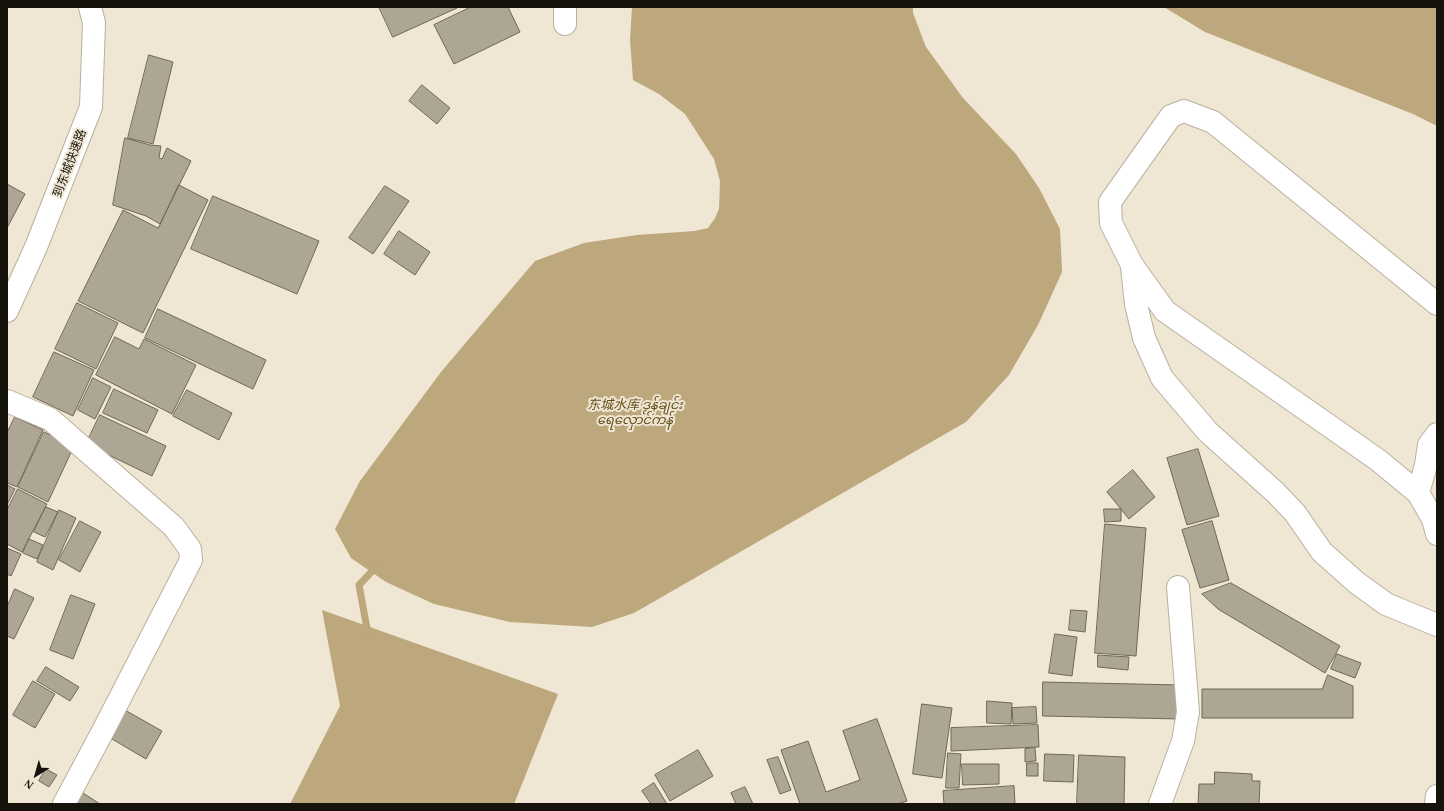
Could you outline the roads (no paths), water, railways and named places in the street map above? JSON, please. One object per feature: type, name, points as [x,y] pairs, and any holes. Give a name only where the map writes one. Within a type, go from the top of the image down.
[{"type":"street","name":"到东城快速路","points":[[7,311],[36,247],[91,107],[94,22],[90,7]]},
{"type":"street","points":[[1437,304],[1213,122],[1184,111],[1172,116],[1110,202],[1111,223],[1132,265],[1165,311],[1378,460],[1418,493],[1433,519],[1437,534]]},
{"type":"street","points":[[1132,265],[1136,304],[1144,338],[1162,378],[1208,432],[1291,508],[1322,552],[1357,583],[1386,604],[1437,625]]},
{"type":"street","points":[[7,401],[50,419],[174,528],[190,549],[191,560],[64,804]]},
{"type":"street","points":[[1418,493],[1426,464],[1429,445],[1437,434]]},
{"type":"street","points":[[1160,804],[1183,741],[1188,712],[1178,587]]},
{"type":"street","points":[[1436,804],[1437,796]]},
{"type":"water","name":"东城水库 ဒွန်ချင်း ရေလှောင်ကန်","points":[[632,7],[913,7],[913,13],[926,47],[963,98],[1016,154],[1039,188],[1060,229],[1062,272],[1038,325],[1009,375],[966,422],[634,613],[592,627],[510,622],[434,604],[386,582],[351,558],[335,529],[360,481],[441,372],[535,261],[584,243],[637,235],[695,231],[708,228],[719,209],[720,181],[714,159],[685,114],[659,94],[633,80],[630,40]]},
{"type":"water","points":[[1164,7],[1437,7],[1437,126],[1413,114],[1205,32]]},
{"type":"water","points":[[322,610],[558,694],[514,804],[290,804],[340,706]]},
{"type":"waterway","points":[[368,634],[359,585],[378,565]]}]
